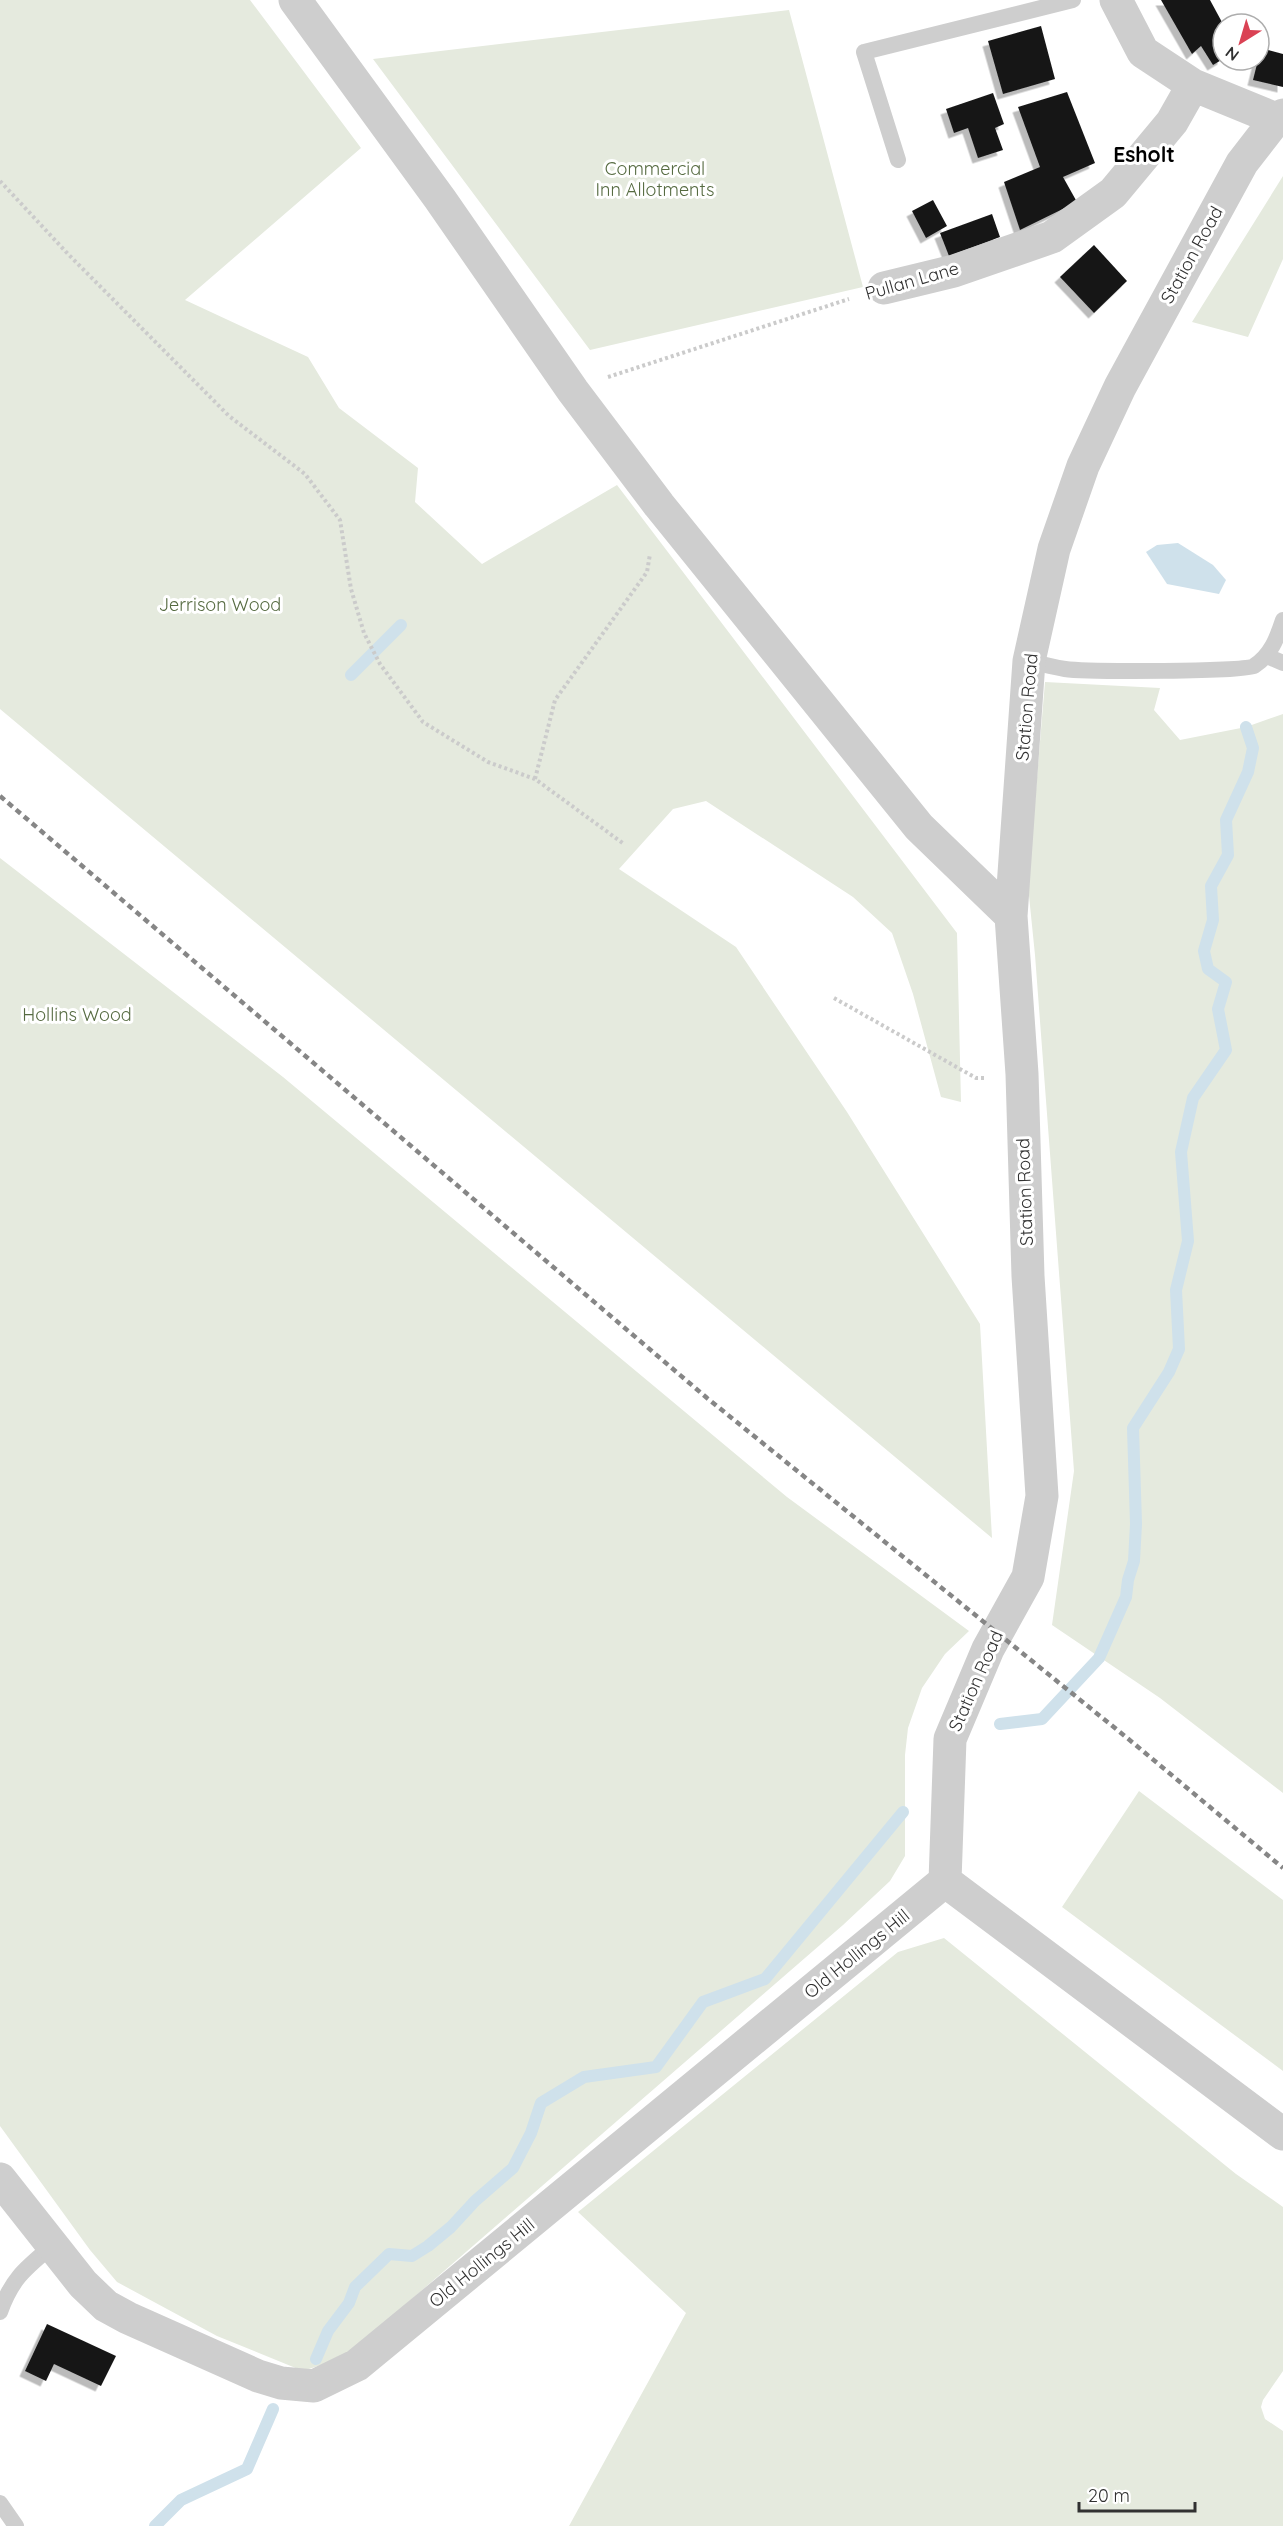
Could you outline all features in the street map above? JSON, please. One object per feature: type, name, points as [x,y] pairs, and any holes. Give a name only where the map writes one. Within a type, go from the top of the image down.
[{"type":"street","points":[[295,0],[440,199],[573,391],[659,505],[919,827],[1011,916]]},
{"type":"street","points":[[1116,0],[1143,52],[1193,85],[1279,117]]},
{"type":"street","name":"Pullan Lane","points":[[885,288],[954,271],[1052,237],[1113,193],[1172,122],[1193,85]]},
{"type":"street","name":"Station Road","points":[[945,1881],[950,1738],[988,1648],[1028,1577],[1042,1496],[1028,1276],[1022,1074],[1011,916],[1029,661],[1054,549],[1083,466],[1120,387],[1242,164],[1279,117]]},
{"type":"street","points":[[945,1881],[1283,2134]]},
{"type":"street","name":"Old Hollings Hill","points":[[0,2179],[82,2284],[106,2306],[258,2376],[281,2382],[314,2386],[357,2365],[945,1881]]},
{"type":"lane","points":[[898,160],[864,52],[1073,0]]},
{"type":"lane","points":[[1029,661],[1066,669],[1179,670],[1252,667],[1267,656],[1275,643],[1283,620]]},
{"type":"lane","points":[[1267,656],[1283,663]]},
{"type":"lane","points":[[0,2312],[8,2290],[22,2271],[52,2246]]},
{"type":"lane","points":[[0,2503],[16,2526]]},
{"type":"path","points":[[0,181],[68,254],[228,416],[305,474],[340,520],[351,589],[364,633],[380,664],[423,722],[488,762],[535,779],[624,844]]},
{"type":"path","name":"Pullan Lane","points":[[573,391],[612,376],[885,288]]},
{"type":"path","points":[[535,779],[555,700],[647,572],[659,505]]},
{"type":"path","points":[[834,998],[976,1078],[1022,1074]]},
{"type":"green space","name":"Jerrison Wood","points":[[0,0],[250,0],[361,148],[185,300],[308,357],[339,408],[418,468],[415,502],[482,564],[617,485],[957,933],[961,1102],[941,1097],[913,994],[892,933],[853,897],[706,801],[673,809],[619,869],[736,947],[847,1112],[980,1324],[992,1538],[0,709]]},
{"type":"green space","name":"Commercial Inn Allotments","points":[[789,10],[863,287],[590,350],[373,59]]},
{"type":"green space","points":[[1283,176],[1283,259],[1248,337],[1192,322]]},
{"type":"green space","points":[[1045,682],[1160,688],[1154,710],[1180,740],[1246,727],[1283,714],[1283,1793],[1160,1698],[1052,1625],[1074,1471],[1028,886]]},
{"type":"green space","name":"Hollins Wood","points":[[0,858],[283,1077],[787,1497],[969,1631],[945,1654],[922,1688],[908,1728],[905,1755],[905,1856],[890,1881],[843,1925],[345,2357],[303,2371],[217,2336],[117,2282],[90,2250],[0,2126]]},
{"type":"green space","points":[[1139,1791],[1283,1900],[1283,2071],[1062,1907]]},
{"type":"green space","points":[[944,1938],[1236,2174],[1283,2207],[1283,2371],[1263,2400],[1261,2407],[1265,2419],[1283,2431],[1283,2526],[569,2526],[686,2313],[578,2212],[898,1952]]},
{"type":"shaded area","points":[[1178,543],[1213,565],[1226,580],[1219,594],[1167,584],[1146,552],[1157,545]]},
{"type":"building","points":[[1161,0],[1210,0],[1216,12],[1211,12],[1211,62],[1201,46],[1192,54]]},
{"type":"building","points":[[1041,26],[1055,79],[1003,94],[988,41]]},
{"type":"building","points":[[1271,51],[1283,54],[1283,87],[1253,80],[1255,72],[1271,72]]},
{"type":"building","points":[[1067,92],[1095,163],[1063,177],[1077,202],[1020,230],[1004,182],[1040,167],[1018,107]]},
{"type":"building","points":[[993,93],[1004,124],[995,128],[1003,150],[978,158],[968,128],[954,133],[946,109]]},
{"type":"building","points":[[933,200],[947,226],[926,238],[912,211]]},
{"type":"building","points":[[992,214],[1000,237],[949,256],[940,233]]},
{"type":"building","points":[[1094,245],[1127,281],[1094,313],[1060,277]]},
{"type":"building","points":[[47,2324],[116,2356],[101,2386],[54,2364],[46,2381],[25,2371]]},
{"type":"waterway","points":[[351,675],[401,625]]},
{"type":"waterway","points":[[1000,1724],[1042,1719],[1099,1658],[1126,1597],[1134,1561],[1136,1524],[1133,1428],[1169,1372],[1179,1349],[1176,1290],[1188,1241],[1181,1152],[1193,1098],[1226,1050],[1218,1009],[1226,982],[1208,969],[1204,951],[1213,920],[1211,886],[1228,855],[1226,820],[1248,772],[1253,748],[1246,727]]},
{"type":"waterway","points":[[316,2359],[328,2331],[349,2303],[355,2287],[389,2254],[412,2256],[428,2246],[513,2168],[531,2133],[541,2103],[584,2077],[656,2067],[703,2002],[765,1979],[903,1812]]},
{"type":"waterway","points":[[155,2526],[181,2500],[247,2469],[273,2409]]},
{"type":"railway","points":[[0,796],[707,1398],[1126,1737],[1283,1868]]},
{"type":"district","name":"Esholt","points":[[1144,155]]}]
